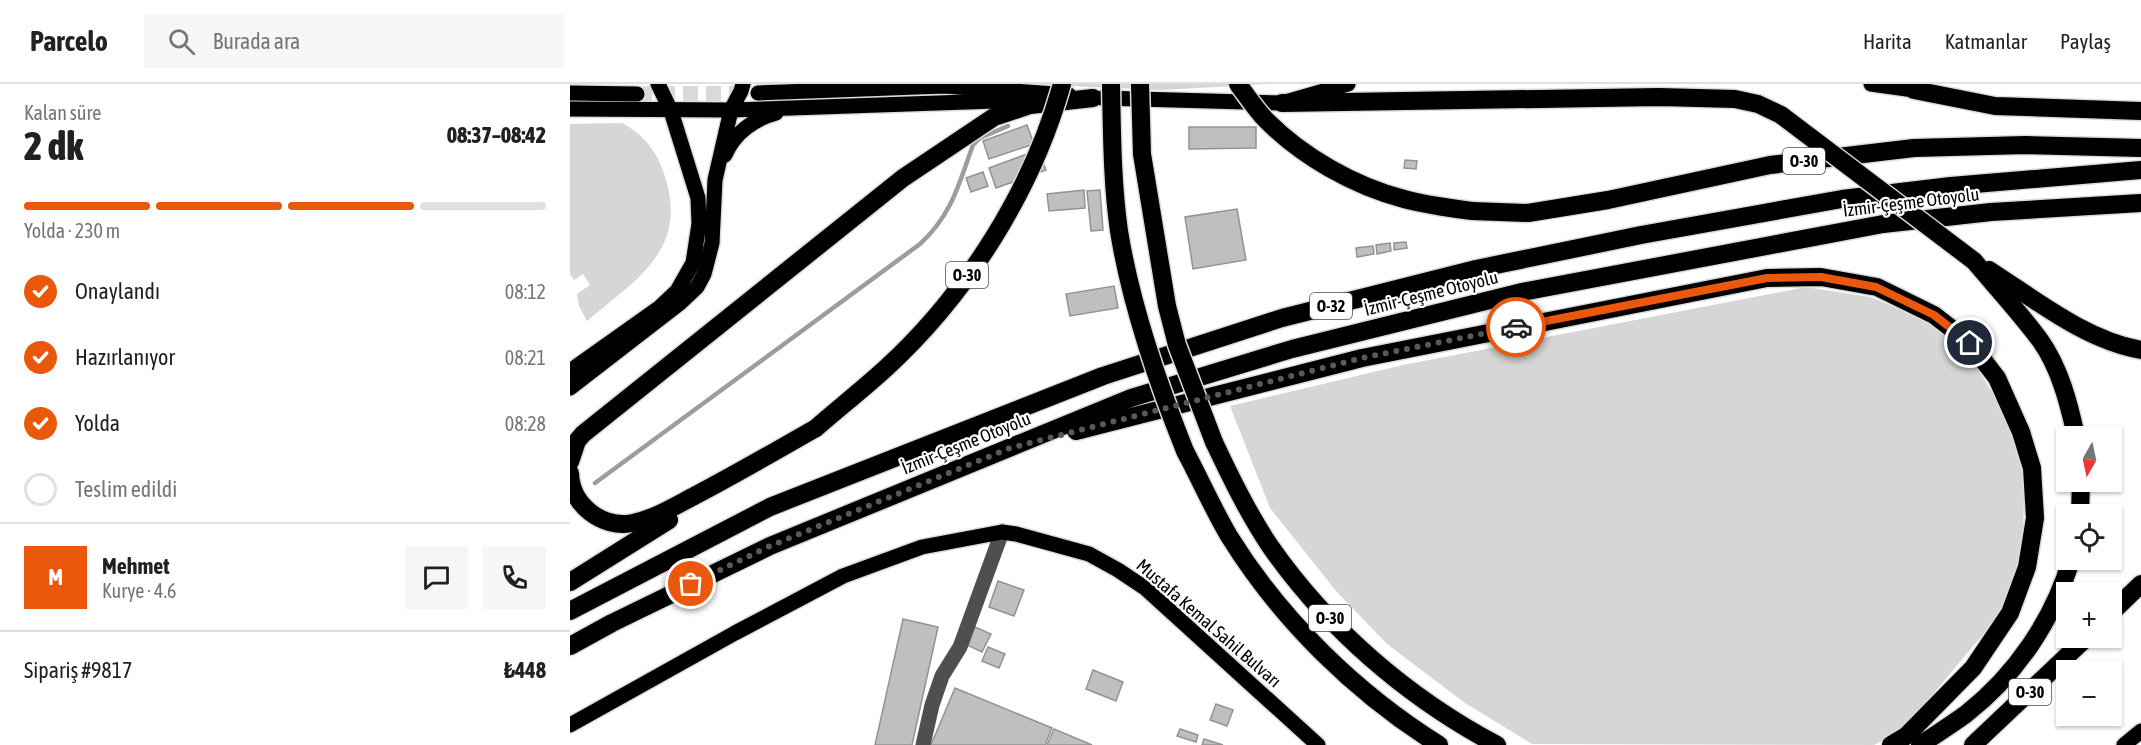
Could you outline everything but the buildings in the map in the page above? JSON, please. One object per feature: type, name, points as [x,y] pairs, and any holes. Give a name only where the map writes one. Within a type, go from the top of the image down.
[{"type":"highway","name":"O-30","points":[[570,582],[816,428],[887,368],[938,314],[1006,217],[1051,122],[1062,84]]},
{"type":"highway","name":"O-30","points":[[1111,84],[1112,157],[1125,262],[1158,377],[1185,451],[1229,536],[1294,624],[1347,674],[1408,726],[1439,745]]},
{"type":"highway","name":"O-30","points":[[1140,84],[1142,154],[1167,306],[1177,345],[1214,442],[1238,494],[1270,546],[1316,604],[1368,656],[1421,699],[1497,745]]},
{"type":"highway","name":"O-30","points":[[1238,84],[1265,119],[1288,140],[1343,175],[1373,189],[1404,199],[1472,211],[1528,213],[1608,200],[1770,165],[1914,148],[2026,145],[2141,148]]},
{"type":"highway","points":[[1912,87],[1995,106],[2141,111]]},
{"type":"highway","points":[[1282,102],[1659,97],[1735,99],[1758,104],[1782,115],[1974,261],[2081,329],[2125,347],[2141,350]]},
{"type":"highway","points":[[570,462],[577,441],[583,434],[903,178],[994,117],[1030,105],[1093,98]]},
{"type":"highway","name":"İzmir-Çeşme Otoyolu","points":[[570,611],[770,507],[1103,376],[1282,318],[1476,269],[1641,235],[1842,199],[1951,186],[2141,170]]},
{"type":"highway","name":"İzmir-Çeşme Otoyolu","points":[[570,646],[770,546],[1131,398],[1292,349],[1522,292],[1884,224],[1991,212],[2141,203]]},
{"type":"highway","points":[[1974,261],[2041,342],[2059,378],[2074,426]]},
{"type":"highway","points":[[1010,448],[1362,358],[1767,278],[1821,277],[1876,287],[1934,315],[1970,343],[1997,378],[2021,432],[2032,468],[2035,518],[2027,567],[2010,613],[1973,668],[1906,736],[1891,745]]},
{"type":"highway","points":[[570,473],[575,495],[589,512],[607,521],[630,524],[652,518],[816,428]]},
{"type":"highway","points":[[1920,745],[1966,714],[2002,681],[2025,654],[2052,609],[2068,570]]},
{"type":"highway","points":[[2122,602],[2141,584]]},
{"type":"highway","name":"O-30","points":[[1972,745],[2075,648]]},
{"type":"main road","points":[[570,371],[660,307],[677,291],[693,263],[699,224],[698,198],[671,111],[658,84]]},
{"type":"main road","points":[[570,388],[680,303],[696,287],[704,274],[712,243],[715,180],[731,110],[743,84]]},
{"type":"main road","points":[[570,109],[731,110],[1093,98],[1282,102],[1348,84]]},
{"type":"main road","points":[[1870,84],[1912,87]]},
{"type":"main road","points":[[758,93],[944,86],[1093,98]]},
{"type":"main road","points":[[570,93],[637,94]]},
{"type":"main road","points":[[715,180],[727,150],[740,132],[761,117],[798,108]]},
{"type":"main road","name":"Mustafa Kemal Sahil Bulvarı","points":[[570,725],[843,576],[922,547],[1002,532],[1089,554],[1145,588],[1317,745]]},
{"type":"main road","points":[[2124,745],[2141,731]]},
{"type":"street","points":[[923,745],[932,705],[942,676],[960,647],[1002,532]]},
{"type":"shaded area","points":[[1023,84],[1267,84],[1163,90]]},
{"type":"shaded area","points":[[622,123],[645,140],[660,162],[671,205],[669,227],[663,245],[639,277],[587,321],[579,306],[577,294],[590,285],[583,274],[574,280],[570,274],[570,124]]},
{"type":"shaded area","points":[[1806,287],[1870,297],[1914,315],[1963,346],[2005,413],[2025,469],[2022,565],[1995,620],[1902,731],[1874,745],[1532,744],[1465,703],[1387,644],[1336,591],[1270,508],[1230,406],[1403,365]]},
{"type":"waterway","points":[[595,483],[920,244],[940,222],[947,210],[959,185],[973,145],[980,138],[1008,126]]},
{"type":"tunnel","points":[[637,94],[751,93]]},
{"type":"way so far","points":[[691,584],[770,546],[1010,448],[1362,358],[1516,327]]},
{"type":"route","points":[[1516,327],[1767,278],[1821,277],[1876,287],[1934,315],[1970,343]]}]
